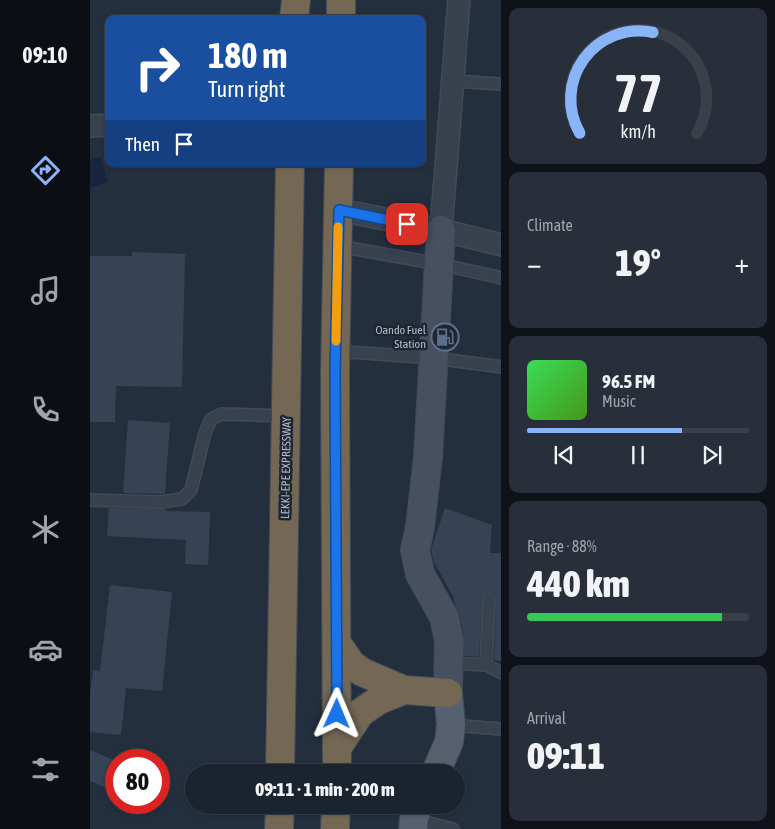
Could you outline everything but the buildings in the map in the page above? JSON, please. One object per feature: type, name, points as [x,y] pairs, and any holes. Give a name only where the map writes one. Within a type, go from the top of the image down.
[{"type":"highway","points":[[294,15],[296,0]]},
{"type":"highway","points":[[341,0],[341,15]]},
{"type":"highway","name":"LEKKI-EPE EXPRESSWAY","points":[[280,764],[290,167]]},
{"type":"highway","points":[[337,760],[336,351],[339,167]]},
{"type":"highway","points":[[338,645],[351,664],[362,672],[404,690],[448,692]]},
{"type":"highway","points":[[337,760],[360,713],[379,700],[404,690]]},
{"type":"highway","points":[[279,829],[280,814]]},
{"type":"highway","points":[[335,829],[336,814]]},
{"type":"main road","points":[[439,764],[449,742],[451,725],[448,692]]},
{"type":"street","points":[[448,692],[449,640],[444,617],[420,574],[415,550],[420,527],[428,457],[441,230],[460,0]]},
{"type":"street","points":[[90,126],[105,126]]},
{"type":"street","points":[[339,210],[441,230],[501,245]]},
{"type":"lane","points":[[453,81],[501,84]]},
{"type":"lane","points":[[338,246],[439,264],[501,278]]},
{"type":"lane","points":[[336,351],[433,358],[501,367]]},
{"type":"lane","points":[[90,500],[160,502],[182,499],[191,490],[205,433],[211,419],[222,414],[287,416]]},
{"type":"lane","points":[[486,665],[489,600]]},
{"type":"lane","points":[[449,663],[486,665],[501,673]]},
{"type":"lane","points":[[451,725],[501,729]]},
{"type":"lane","points":[[415,818],[453,829]]},
{"type":"water","points":[[101,157],[108,182],[90,188],[90,159]]},
{"type":"slow traffic","points":[[336,341],[338,227]]},
{"type":"place","name":"Oando Fuel Station","points":[[445,337]]},
{"type":"route","points":[[337,714],[335,372],[339,210],[407,224]]}]
